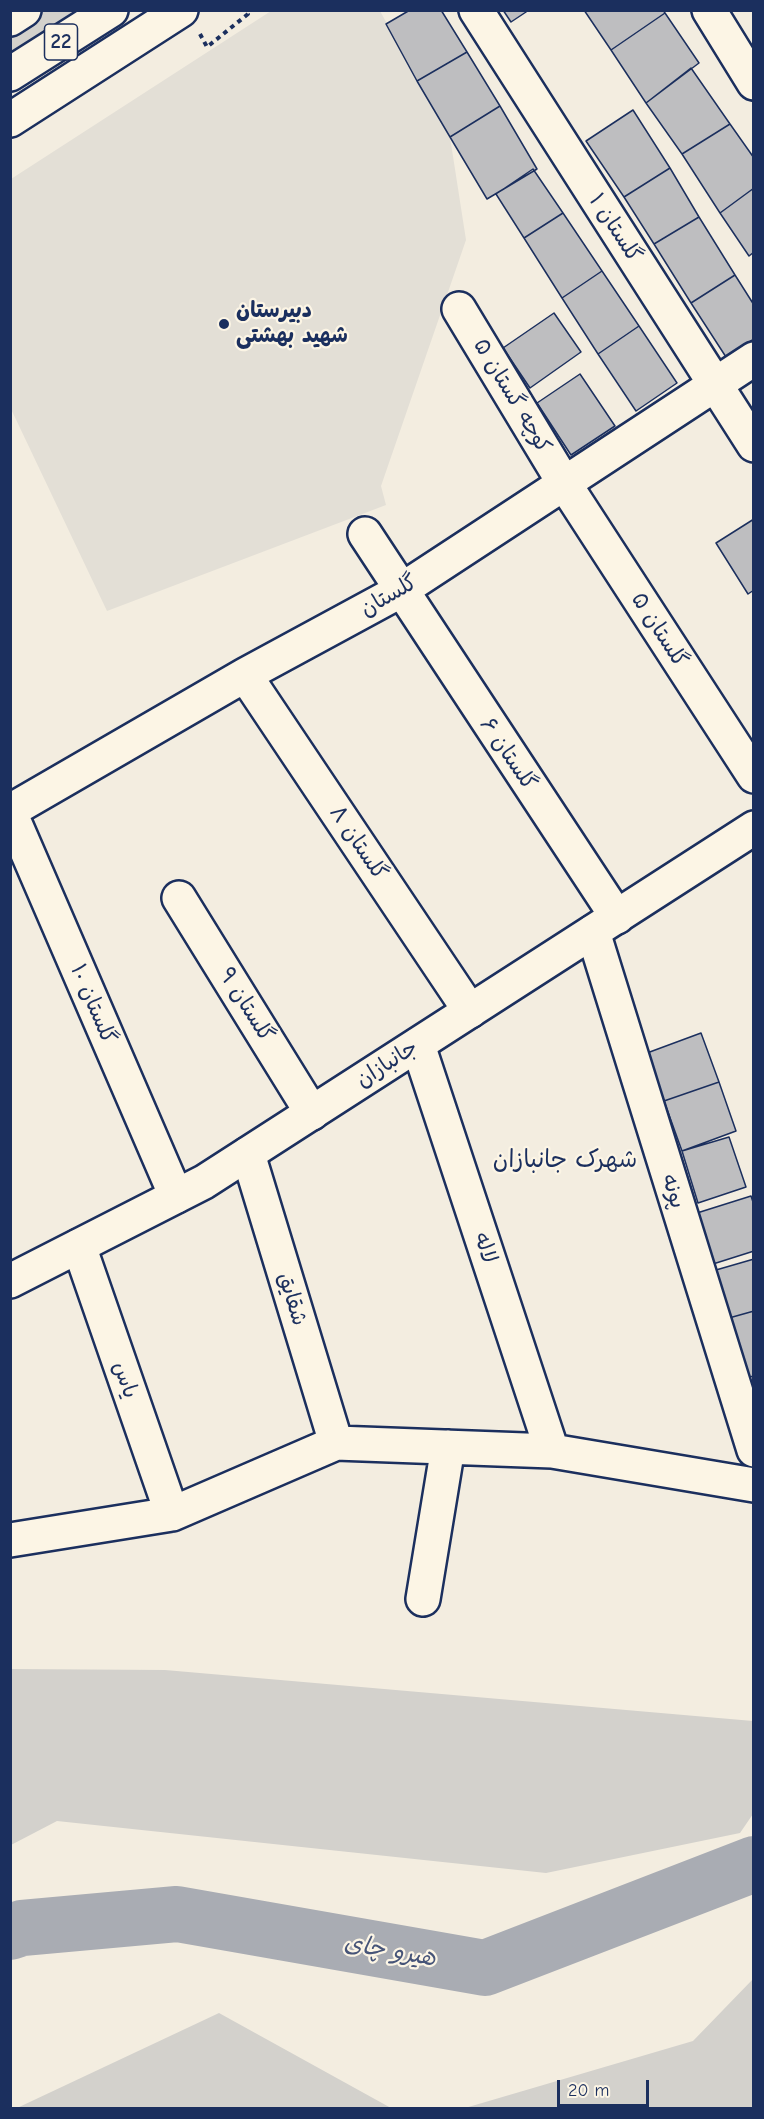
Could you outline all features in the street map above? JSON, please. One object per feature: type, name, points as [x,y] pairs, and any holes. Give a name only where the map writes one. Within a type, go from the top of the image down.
[{"type":"street","name":"22","points":[[10,19],[24,10]]},
{"type":"street","name":"22","points":[[10,75],[111,10]]},
{"type":"street","points":[[10,120],[181,10]]},
{"type":"street","name":"گلستان ۱","points":[[476,10],[753,445]]},
{"type":"street","points":[[709,10],[753,83]]},
{"type":"street","name":"کوچه گستان ۵","points":[[459,309],[564,483]]},
{"type":"street","name":"گلستان","points":[[10,811],[245,675],[400,591],[753,359]]},
{"type":"street","name":"گلستان ۵","points":[[564,483],[753,776]]},
{"type":"street","name":"گلستان ۶","points":[[365,534],[605,924]]},
{"type":"street","name":"گلستان ۸","points":[[245,675],[470,1011]]},
{"type":"street","name":"گلستان ۱۰","points":[[10,811],[176,1196]]},
{"type":"street","name":"جانبازان","points":[[10,1281],[176,1196],[248,1154],[605,924],[752,834]]},
{"type":"street","name":"گلستان ۹","points":[[179,897],[312,1113]]},
{"type":"street","name":"پونه","points":[[605,924],[753,1450]]},
{"type":"street","name":"لاله","points":[[418,1045],[552,1451]]},
{"type":"street","name":"شقایق","points":[[248,1154],[336,1443]]},
{"type":"street","name":"یاس","points":[[79,1246],[171,1514]]},
{"type":"street","points":[[10,1540],[171,1514],[336,1443],[552,1451],[753,1485]]},
{"type":"street","points":[[423,1599],[448,1447]]},
{"type":"path","points":[[207,47],[248,15],[246,10]]},
{"type":"shaded area","points":[[38,11],[98,11],[11,66],[10,28]]},
{"type":"shaded area","name":"دبیرستان شهید بهشتی","points":[[271,11],[380,11],[450,137],[466,240],[381,486],[386,505],[107,611],[11,409],[11,179]]},
{"type":"shaded area","points":[[11,1669],[165,1670],[753,1721],[753,1814],[740,1833],[546,1873],[57,1821],[11,1845]]},
{"type":"shaded area","points":[[753,1979],[753,2108],[465,2108],[693,2041]]},
{"type":"shaded area","points":[[219,2013],[391,2108],[17,2108]]},
{"type":"building","points":[[410,10],[441,10],[467,52],[417,81],[386,24]]},
{"type":"building","points":[[503,10],[529,10],[511,22]]},
{"type":"building","points":[[584,10],[663,10],[665,13],[611,50]]},
{"type":"building","points":[[665,13],[699,63],[646,103],[611,50]]},
{"type":"building","points":[[467,52],[500,106],[450,137],[417,81]]},
{"type":"building","points":[[691,68],[730,124],[682,154],[646,103]]},
{"type":"building","points":[[500,106],[537,169],[487,199],[450,137]]},
{"type":"building","points":[[633,110],[670,168],[624,197],[586,141]]},
{"type":"building","points":[[730,124],[754,158],[754,188],[720,213],[682,154]]},
{"type":"building","points":[[670,168],[699,217],[654,244],[624,197]]},
{"type":"building","points":[[533,169],[563,213],[524,238],[496,194]]},
{"type":"building","points":[[754,188],[754,252],[749,256],[720,213]]},
{"type":"building","points":[[563,213],[602,271],[562,298],[524,238]]},
{"type":"building","points":[[699,217],[735,275],[691,303],[654,244]]},
{"type":"building","points":[[602,271],[639,326],[598,354],[562,298]]},
{"type":"building","points":[[735,275],[754,305],[754,339],[726,357],[691,303]]},
{"type":"building","points":[[554,313],[581,352],[530,388],[503,348]]},
{"type":"building","points":[[639,326],[677,383],[636,411],[598,354]]},
{"type":"building","points":[[580,374],[615,426],[571,455],[537,403]]},
{"type":"building","points":[[754,519],[754,590],[748,594],[716,543]]},
{"type":"building","points":[[701,1033],[719,1082],[664,1101],[647,1053]]},
{"type":"building","points":[[719,1082],[736,1131],[682,1151],[664,1101]]},
{"type":"building","points":[[729,1137],[746,1187],[698,1203],[682,1151]]},
{"type":"building","points":[[751,1196],[754,1205],[754,1251],[713,1264],[697,1213]]},
{"type":"building","points":[[754,1259],[754,1311],[729,1318],[716,1270]]},
{"type":"building","points":[[754,1311],[754,1376],[745,1378],[729,1318]]},
{"type":"waterway","name":"هیرو چای","points":[[10,1932],[22,1928],[177,1914],[485,1968],[754,1864]]},
{"type":"place","name":"دبیرستان شهید بهشتی","points":[[224,324]]},
{"type":"district","name":"شهرک جانبازان","points":[[565,1160]]}]
